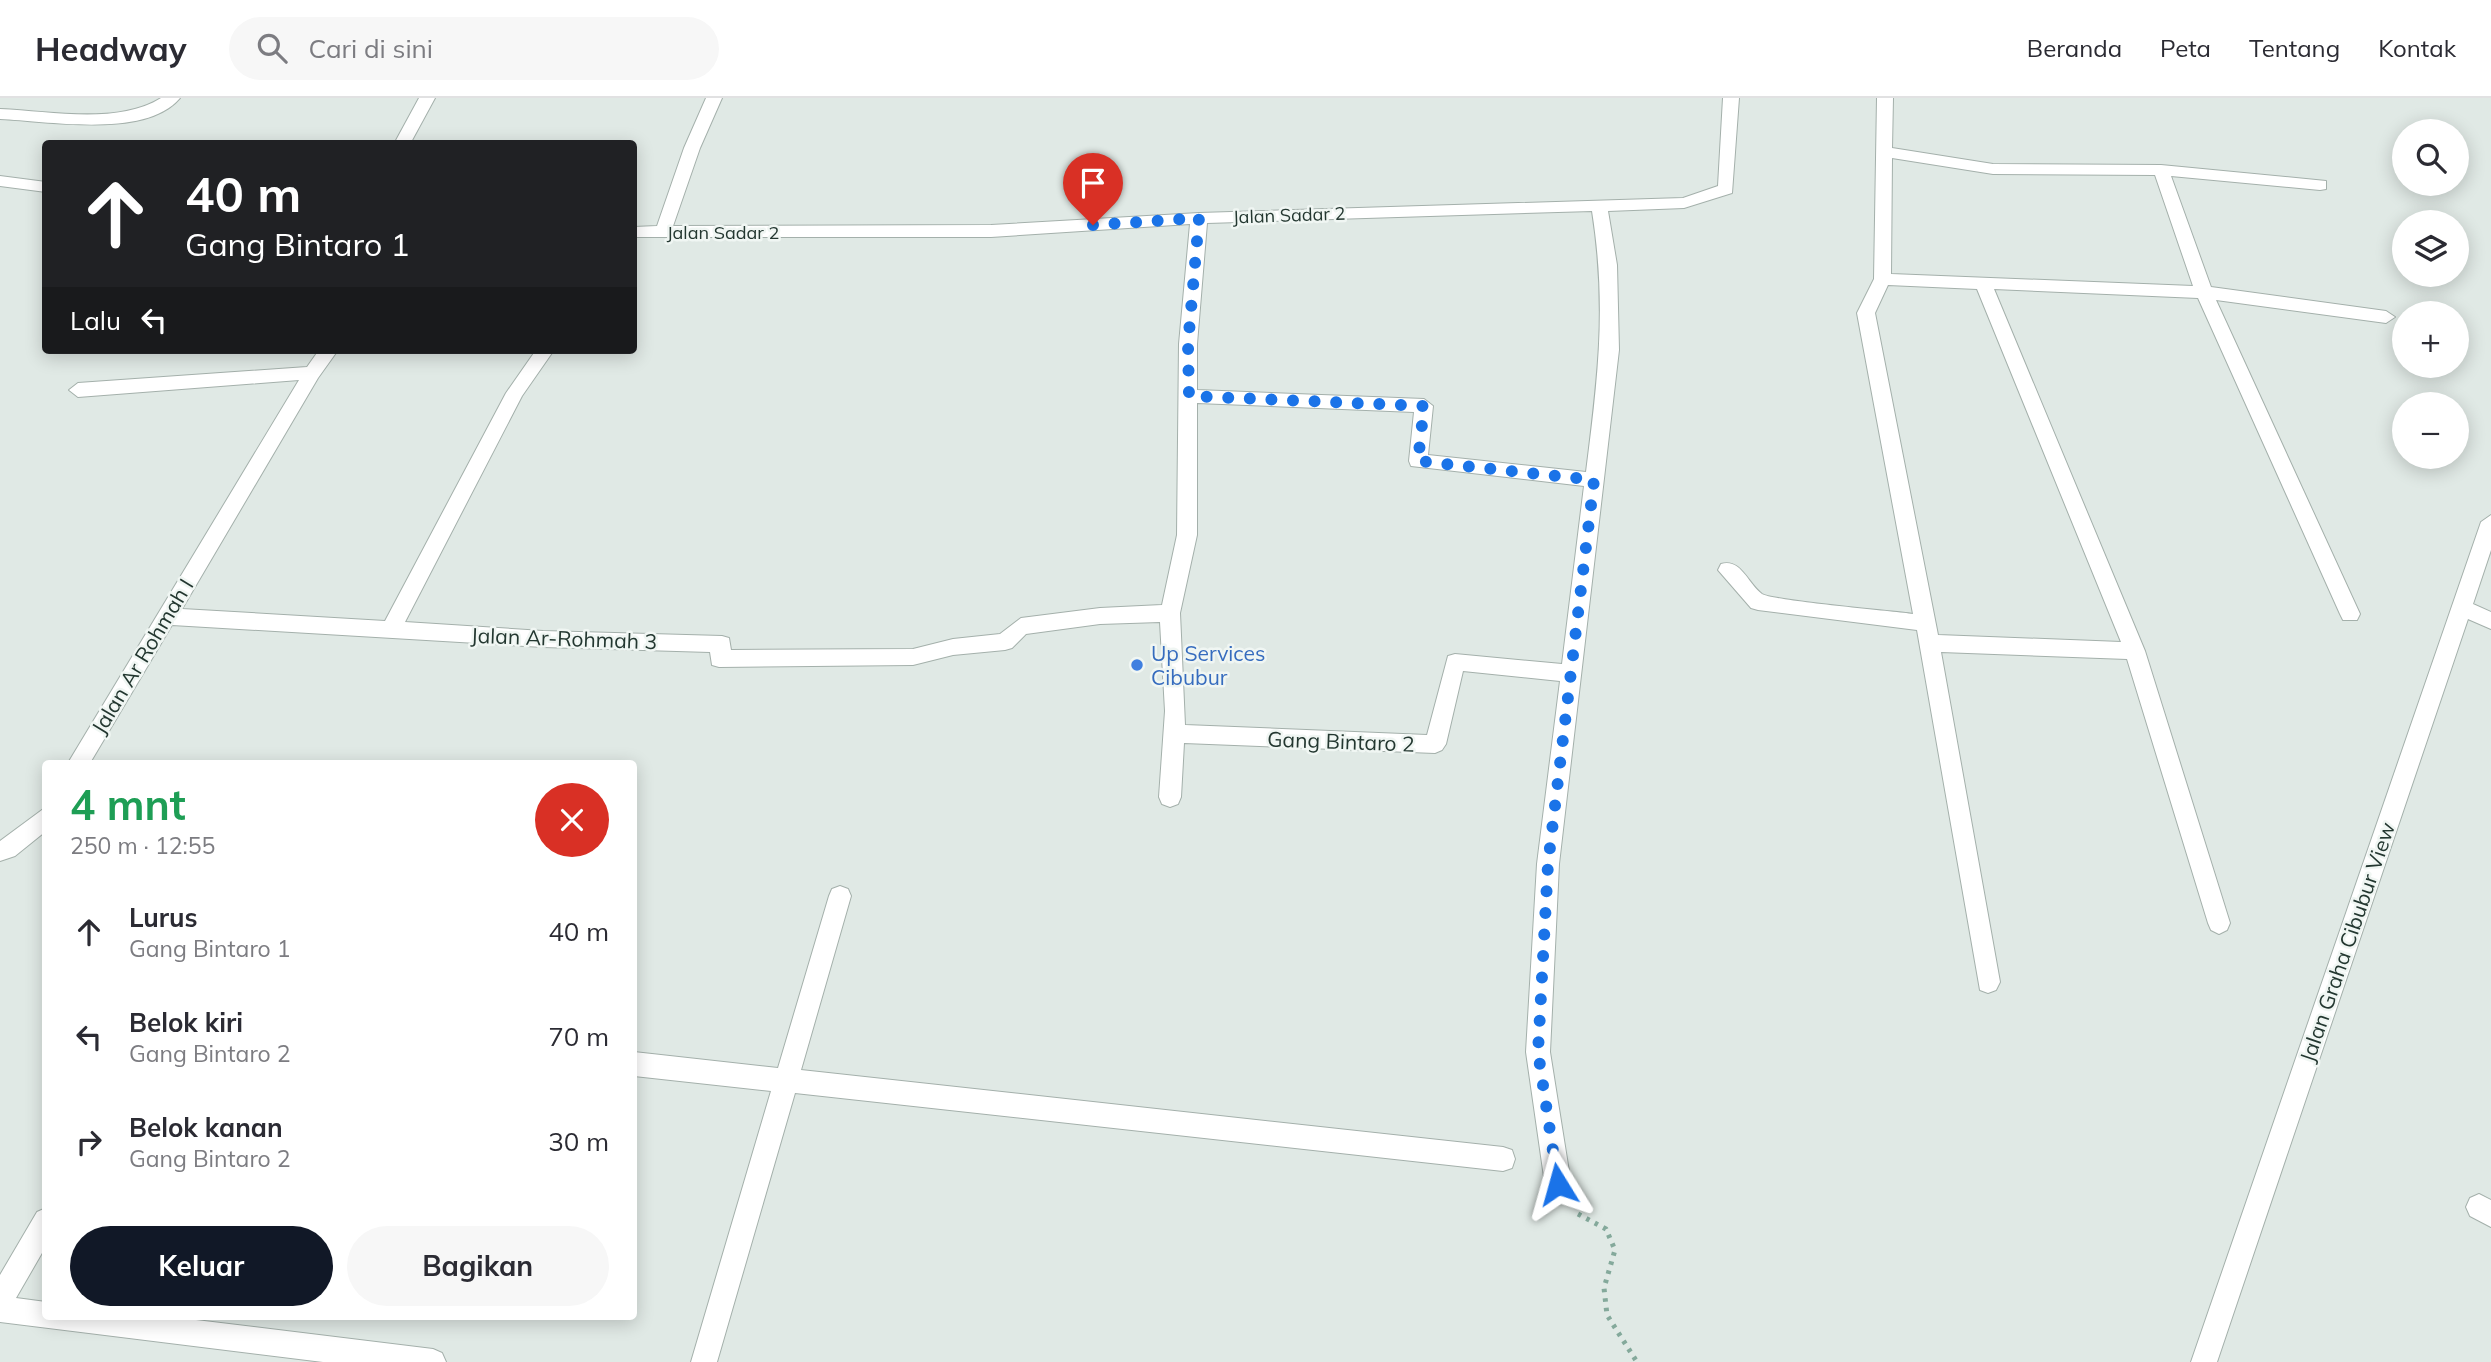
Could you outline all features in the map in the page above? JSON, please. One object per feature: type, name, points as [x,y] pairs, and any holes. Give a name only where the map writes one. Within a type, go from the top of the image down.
[{"type":"street","points":[[0,114],[124,119],[150,112],[172,98]]},
{"type":"street","points":[[404,140],[427,98]]},
{"type":"street","points":[[663,232],[692,148],[714,98]]},
{"type":"street","name":"Jalan Sadar 2","points":[[637,233],[991,231],[1199,218],[1684,203],[1726,189],[1731,98]]},
{"type":"street","points":[[1885,98],[1882,279],[1866,313],[1923,623],[1929,643],[1988,982]]},
{"type":"street","points":[[1884,152],[1993,169],[2161,170],[2320,185]]},
{"type":"street","points":[[2161,170],[2204,292],[2350,614]]},
{"type":"street","points":[[0,181],[42,186]]},
{"type":"street","points":[[1558,1184],[1538,1052],[1548,864],[1610,350],[1608,265],[1599,205]]},
{"type":"street","points":[[1170,797],[1174,734],[1170,613],[1187,535],[1188,344],[1199,218]]},
{"type":"street","points":[[1882,279],[2204,292],[2385,317]]},
{"type":"street","points":[[1982,281],[2135,651],[2219,923]]},
{"type":"street","name":"Jalan Ar Rohmah I","points":[[81,760],[165,616],[326,354]]},
{"type":"street","points":[[390,632],[516,393],[542,354]]},
{"type":"street","points":[[78,390],[312,373]]},
{"type":"street","points":[[1189,396],[1424,406],[1418,461],[1594,480]]},
{"type":"street","name":"Jalan Graha Cibubur View","points":[[2204,1362],[2491,522]]},
{"type":"street","points":[[1728,569],[1758,602],[1923,623]]},
{"type":"street","points":[[2462,608],[2491,621]]},
{"type":"street","name":"Jalan Ar-Rohmah 3","points":[[165,616],[390,632],[722,644],[719,659],[913,657],[953,648],[1005,642],[1021,626],[1100,616],[1170,613]]},
{"type":"street","points":[[1929,643],[2135,651]]},
{"type":"street","name":"Gang Bintaro 2","points":[[1174,734],[1435,744],[1455,662],[1570,673]]},
{"type":"street","points":[[0,851],[7,849],[42,820]]},
{"type":"street","points":[[704,1362],[840,896]]},
{"type":"street","points":[[637,1064],[1503,1159]]},
{"type":"street","points":[[0,1300],[42,1229]]},
{"type":"street","points":[[0,1309],[42,1314]]},
{"type":"street","points":[[87,1320],[433,1362]]},
{"type":"path","points":[[1558,1184],[1580,1217],[1606,1229],[1615,1250],[1604,1288],[1607,1315],[1636,1362]]},
{"type":"place","name":"Up Services Cibubur","points":[[1137,665]]},
{"type":"route","points":[[1093,225],[1199,218],[1188,344],[1189,396],[1424,406],[1418,461],[1594,480],[1548,864],[1538,1052],[1558,1184]]}]
